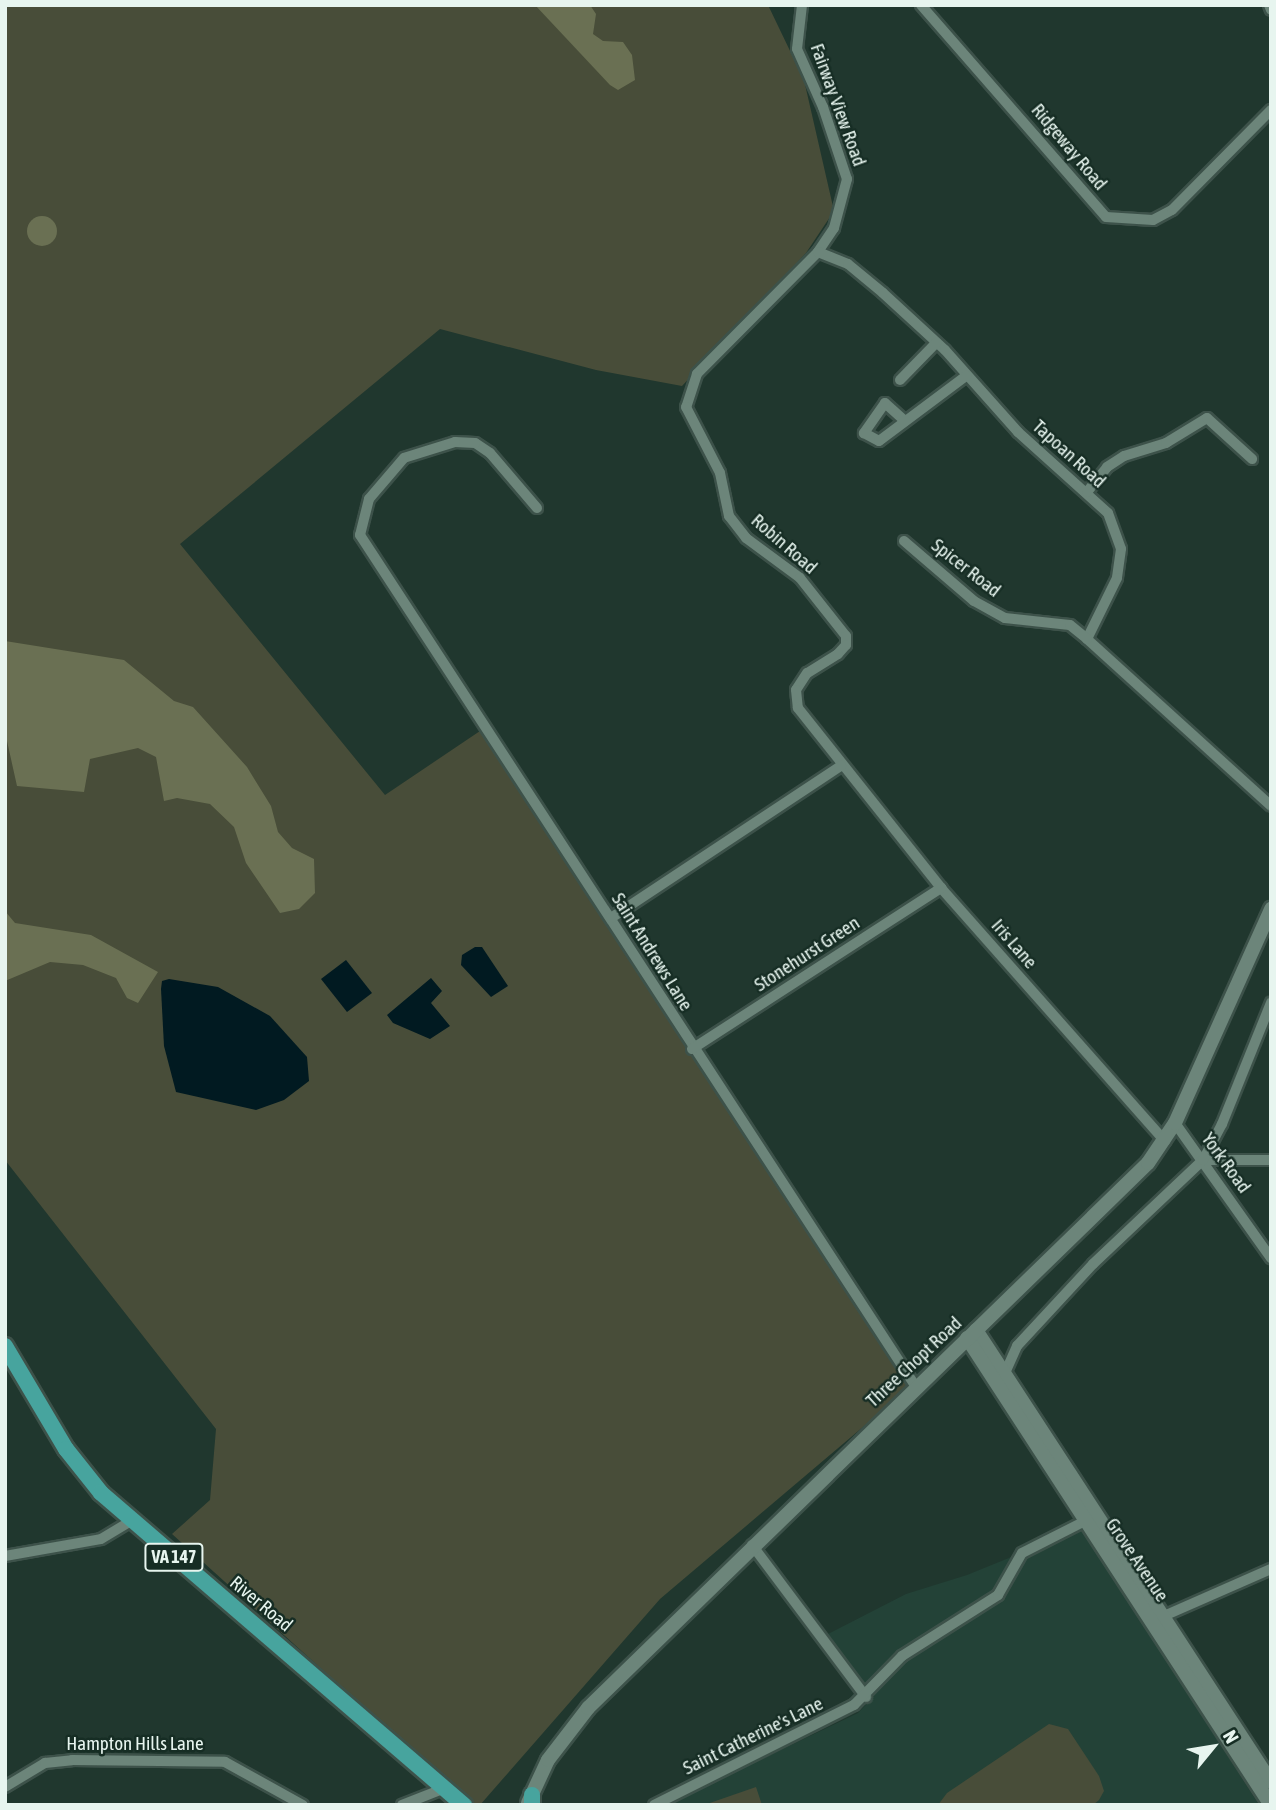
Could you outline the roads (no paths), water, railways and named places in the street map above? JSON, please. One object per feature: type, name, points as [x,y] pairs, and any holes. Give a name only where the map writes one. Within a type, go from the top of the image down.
[{"type":"main road","name":"Three Chopt Road","points":[[531,1801],[559,1743],[588,1708],[752,1545],[1138,1173],[1175,1123],[1271,909]]},
{"type":"main road","name":"Grove Avenue","points":[[972,1334],[1005,1373],[1093,1517]]},
{"type":"main road","name":"Grove Avenue","points":[[972,1334],[1271,1782]]},
{"type":"main road","name":"River Road","points":[[5,1346],[66,1449],[131,1521],[464,1805]]},
{"type":"main road","name":"Grove Avenue","points":[[1159,1617],[1271,1805]]},
{"type":"street","name":"Fairway View Road","points":[[802,5],[796,49],[831,127],[847,179],[834,228],[818,252]]},
{"type":"street","name":"Ridgeway Road","points":[[921,5],[1106,217],[1153,220],[1172,210],[1271,110]]},
{"type":"street","name":"Tapoan Road","points":[[818,252],[848,264],[936,343],[1030,444],[1108,513],[1121,549],[1117,578],[1087,639]]},
{"type":"street","name":"Robin Road","points":[[818,252],[698,374],[686,407],[720,473],[729,516],[746,538],[800,578],[846,636],[846,645],[838,654],[807,673],[796,690],[798,708],[841,766]]},
{"type":"street","points":[[901,380],[936,343]]},
{"type":"street","points":[[905,421],[967,376]]},
{"type":"street","points":[[1087,492],[1107,467],[1124,456],[1166,443],[1207,418],[1252,459]]},
{"type":"street","name":"Saint Andrews Lane","points":[[537,508],[491,453],[475,443],[455,442],[404,458],[369,499],[360,535],[611,918],[692,1049],[916,1387]]},
{"type":"street","name":"Spicer Road","points":[[904,541],[974,601],[1005,618],[1070,625],[1087,639]]},
{"type":"street","points":[[1087,639],[1271,806]]},
{"type":"street","points":[[611,918],[841,766]]},
{"type":"street","name":"Iris Lane","points":[[841,766],[942,888],[1165,1140]]},
{"type":"street","name":"Stonehurst Green","points":[[692,1049],[942,888]]},
{"type":"street","points":[[1005,1373],[1017,1346],[1093,1264],[1203,1160],[1222,1124],[1271,1003]]},
{"type":"street","name":"York Road","points":[[1175,1123],[1271,1258]]},
{"type":"street","points":[[1203,1160],[1271,1160]]},
{"type":"street","name":"Saint Catherine's Lane","points":[[654,1805],[866,1697],[902,1656],[998,1595],[1022,1553],[1093,1517]]},
{"type":"street","points":[[5,1556],[101,1539],[131,1521]]},
{"type":"street","points":[[752,1545],[866,1697]]},
{"type":"street","points":[[1159,1617],[1271,1569]]},
{"type":"street","name":"Hampton Hills Lane","points":[[5,1787],[45,1763],[72,1760],[225,1762],[303,1805]]},
{"type":"street","points":[[402,1805],[445,1788]]},
{"type":"water","points":[[475,947],[482,947],[508,986],[491,997],[461,965],[462,955]]},
{"type":"water","points":[[346,960],[372,993],[347,1012],[321,979]]},
{"type":"water","points":[[431,978],[442,991],[431,1003],[450,1026],[430,1039],[393,1023],[387,1015]]},
{"type":"water","points":[[169,979],[218,987],[270,1016],[307,1057],[309,1081],[284,1100],[256,1110],[176,1092],[164,1046],[161,989],[162,981]]}]
